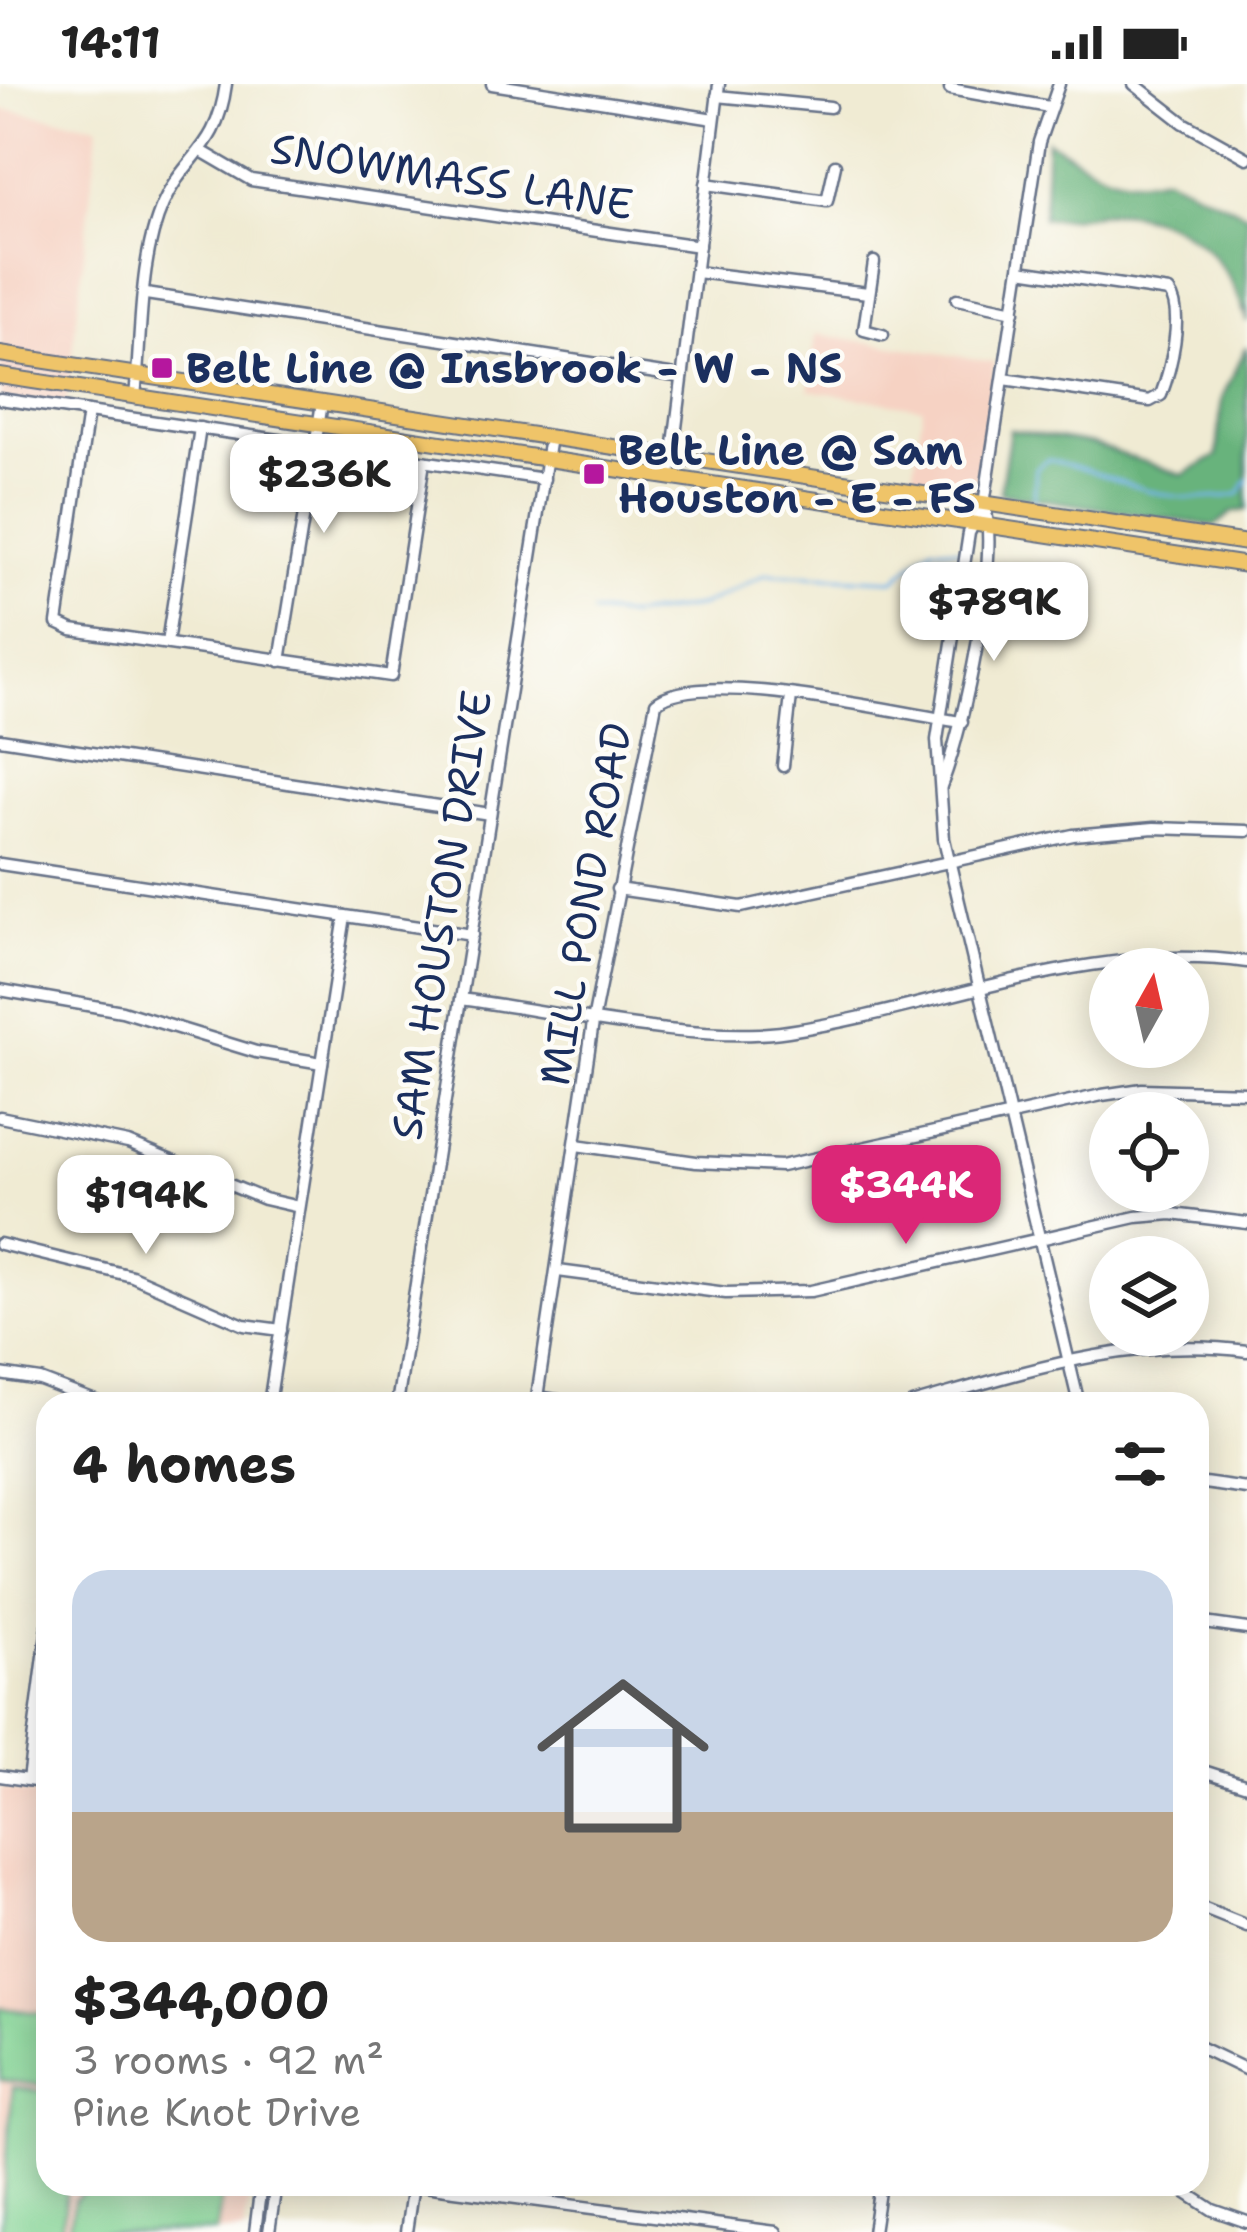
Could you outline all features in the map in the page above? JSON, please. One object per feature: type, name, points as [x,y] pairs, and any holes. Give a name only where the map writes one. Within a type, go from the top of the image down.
[{"type":"main road","points":[[0,354],[1247,543]]},
{"type":"main road","points":[[0,376],[1247,565]]},
{"type":"main road","points":[[831,500],[833,480]]},
{"type":"street","points":[[135,396],[162,206],[203,152],[219,122],[226,84]]},
{"type":"street","points":[[492,84],[714,119]]},
{"type":"street","points":[[1059,84],[1049,107],[984,504],[972,522],[961,586],[940,719],[940,789],[949,860],[1076,1392]]},
{"type":"street","points":[[1134,84],[1184,123],[1247,158]]},
{"type":"street","points":[[950,89],[1049,107]]},
{"type":"street","points":[[670,476],[718,90],[830,107]]},
{"type":"street","name":"SNOWMASS LANE","points":[[203,152],[251,180],[699,246]]},
{"type":"street","points":[[706,184],[827,201],[835,165]]},
{"type":"street","points":[[874,262],[864,331],[883,335]]},
{"type":"street","points":[[1004,379],[1157,400],[1164,388],[1175,297],[1020,270]]},
{"type":"street","points":[[695,272],[868,293]]},
{"type":"street","points":[[146,294],[682,377]]},
{"type":"street","points":[[957,299],[1014,311]]},
{"type":"street","points":[[0,399],[544,479]]},
{"type":"street","points":[[280,661],[322,403]]},
{"type":"street","points":[[88,412],[57,623],[280,661],[391,676],[424,462]]},
{"type":"street","points":[[167,643],[200,428]]},
{"type":"street","name":"SAM HOUSTON DRIVE","points":[[399,1392],[550,437]]},
{"type":"street","points":[[940,789],[962,722],[991,525],[984,504]]},
{"type":"street","points":[[961,586],[982,590]]},
{"type":"street","name":"MILL POND ROAD","points":[[537,1392],[594,1016],[656,703],[664,696],[719,686],[962,722]]},
{"type":"street","points":[[782,766],[791,696]]},
{"type":"street","points":[[0,739],[490,814]]},
{"type":"street","points":[[617,889],[741,908],[949,860],[1106,831],[1247,831]]},
{"type":"street","points":[[0,864],[472,935]]},
{"type":"street","points":[[271,1392],[345,916]]},
{"type":"street","points":[[460,999],[766,1033],[1115,960],[1247,962]]},
{"type":"street","points":[[0,990],[122,1011],[256,1052],[322,1063]]},
{"type":"street","points":[[576,1145],[696,1162],[781,1166],[1009,1113],[1142,1089],[1247,1092]]},
{"type":"street","points":[[0,1117],[128,1142],[263,1199],[299,1207]]},
{"type":"street","points":[[558,1271],[726,1293],[811,1291],[1040,1237],[1172,1214],[1247,1223]]},
{"type":"street","points":[[0,1244],[132,1276],[244,1325],[281,1330]]},
{"type":"street","points":[[970,1392],[1069,1363],[1162,1344],[1247,1351]]},
{"type":"street","points":[[0,1374],[40,1380],[72,1392]]},
{"type":"street","points":[[1209,1484],[1247,1489]]},
{"type":"street","points":[[1209,1624],[1247,1629]]},
{"type":"street","points":[[28,1780],[36,1718]]},
{"type":"street","points":[[1209,1773],[1247,1785]]},
{"type":"street","points":[[0,1776],[36,1781]]},
{"type":"street","points":[[1209,1911],[1247,1926]]},
{"type":"street","points":[[1209,2052],[1247,2070]]},
{"type":"street","points":[[255,2232],[260,2196]]},
{"type":"street","points":[[269,2232],[274,2196]]},
{"type":"street","points":[[406,2232],[410,2196]]},
{"type":"street","points":[[503,2196],[776,2232]]},
{"type":"street","points":[[873,2232],[878,2196]]},
{"type":"street","points":[[1191,2196],[1247,2222]]},
{"type":"shaded area","points":[[0,109],[99,125],[66,408],[0,399]]},
{"type":"shaded area","points":[[816,334],[995,362],[974,492],[912,482],[923,408],[809,390]]},
{"type":"shaded area","points":[[0,1788],[36,1795],[36,2196],[249,2196],[244,2232],[0,2232]]},
{"type":"green space","points":[[1047,140],[1103,172],[1132,179],[1165,176],[1247,214],[1247,322],[1220,264],[1172,226],[1118,212],[1043,218]]},
{"type":"green space","points":[[1247,346],[1247,510],[1233,512],[1215,526],[1000,493],[1010,430],[1092,444],[1182,475],[1217,456],[1222,398]]},
{"type":"green space","points":[[0,2008],[36,2012],[36,2084],[0,2080]]},
{"type":"green space","points":[[13,2087],[36,2090],[36,2196],[66,2196],[61,2232],[0,2232]]},
{"type":"green space","points":[[78,2196],[222,2196],[216,2232],[68,2232]]},
{"type":"waterway","points":[[1034,500],[1036,468],[1048,460],[1188,498],[1239,494],[1247,480]]},
{"type":"waterway","points":[[592,613],[630,616],[701,606],[766,574],[894,580],[932,547],[958,549]]},
{"type":"place","name":"Belt Line @ Insbrook - W - NS","points":[[162,368]]},
{"type":"place","name":"Belt Line @ Sam Houston - E - FS","points":[[594,474]]}]
